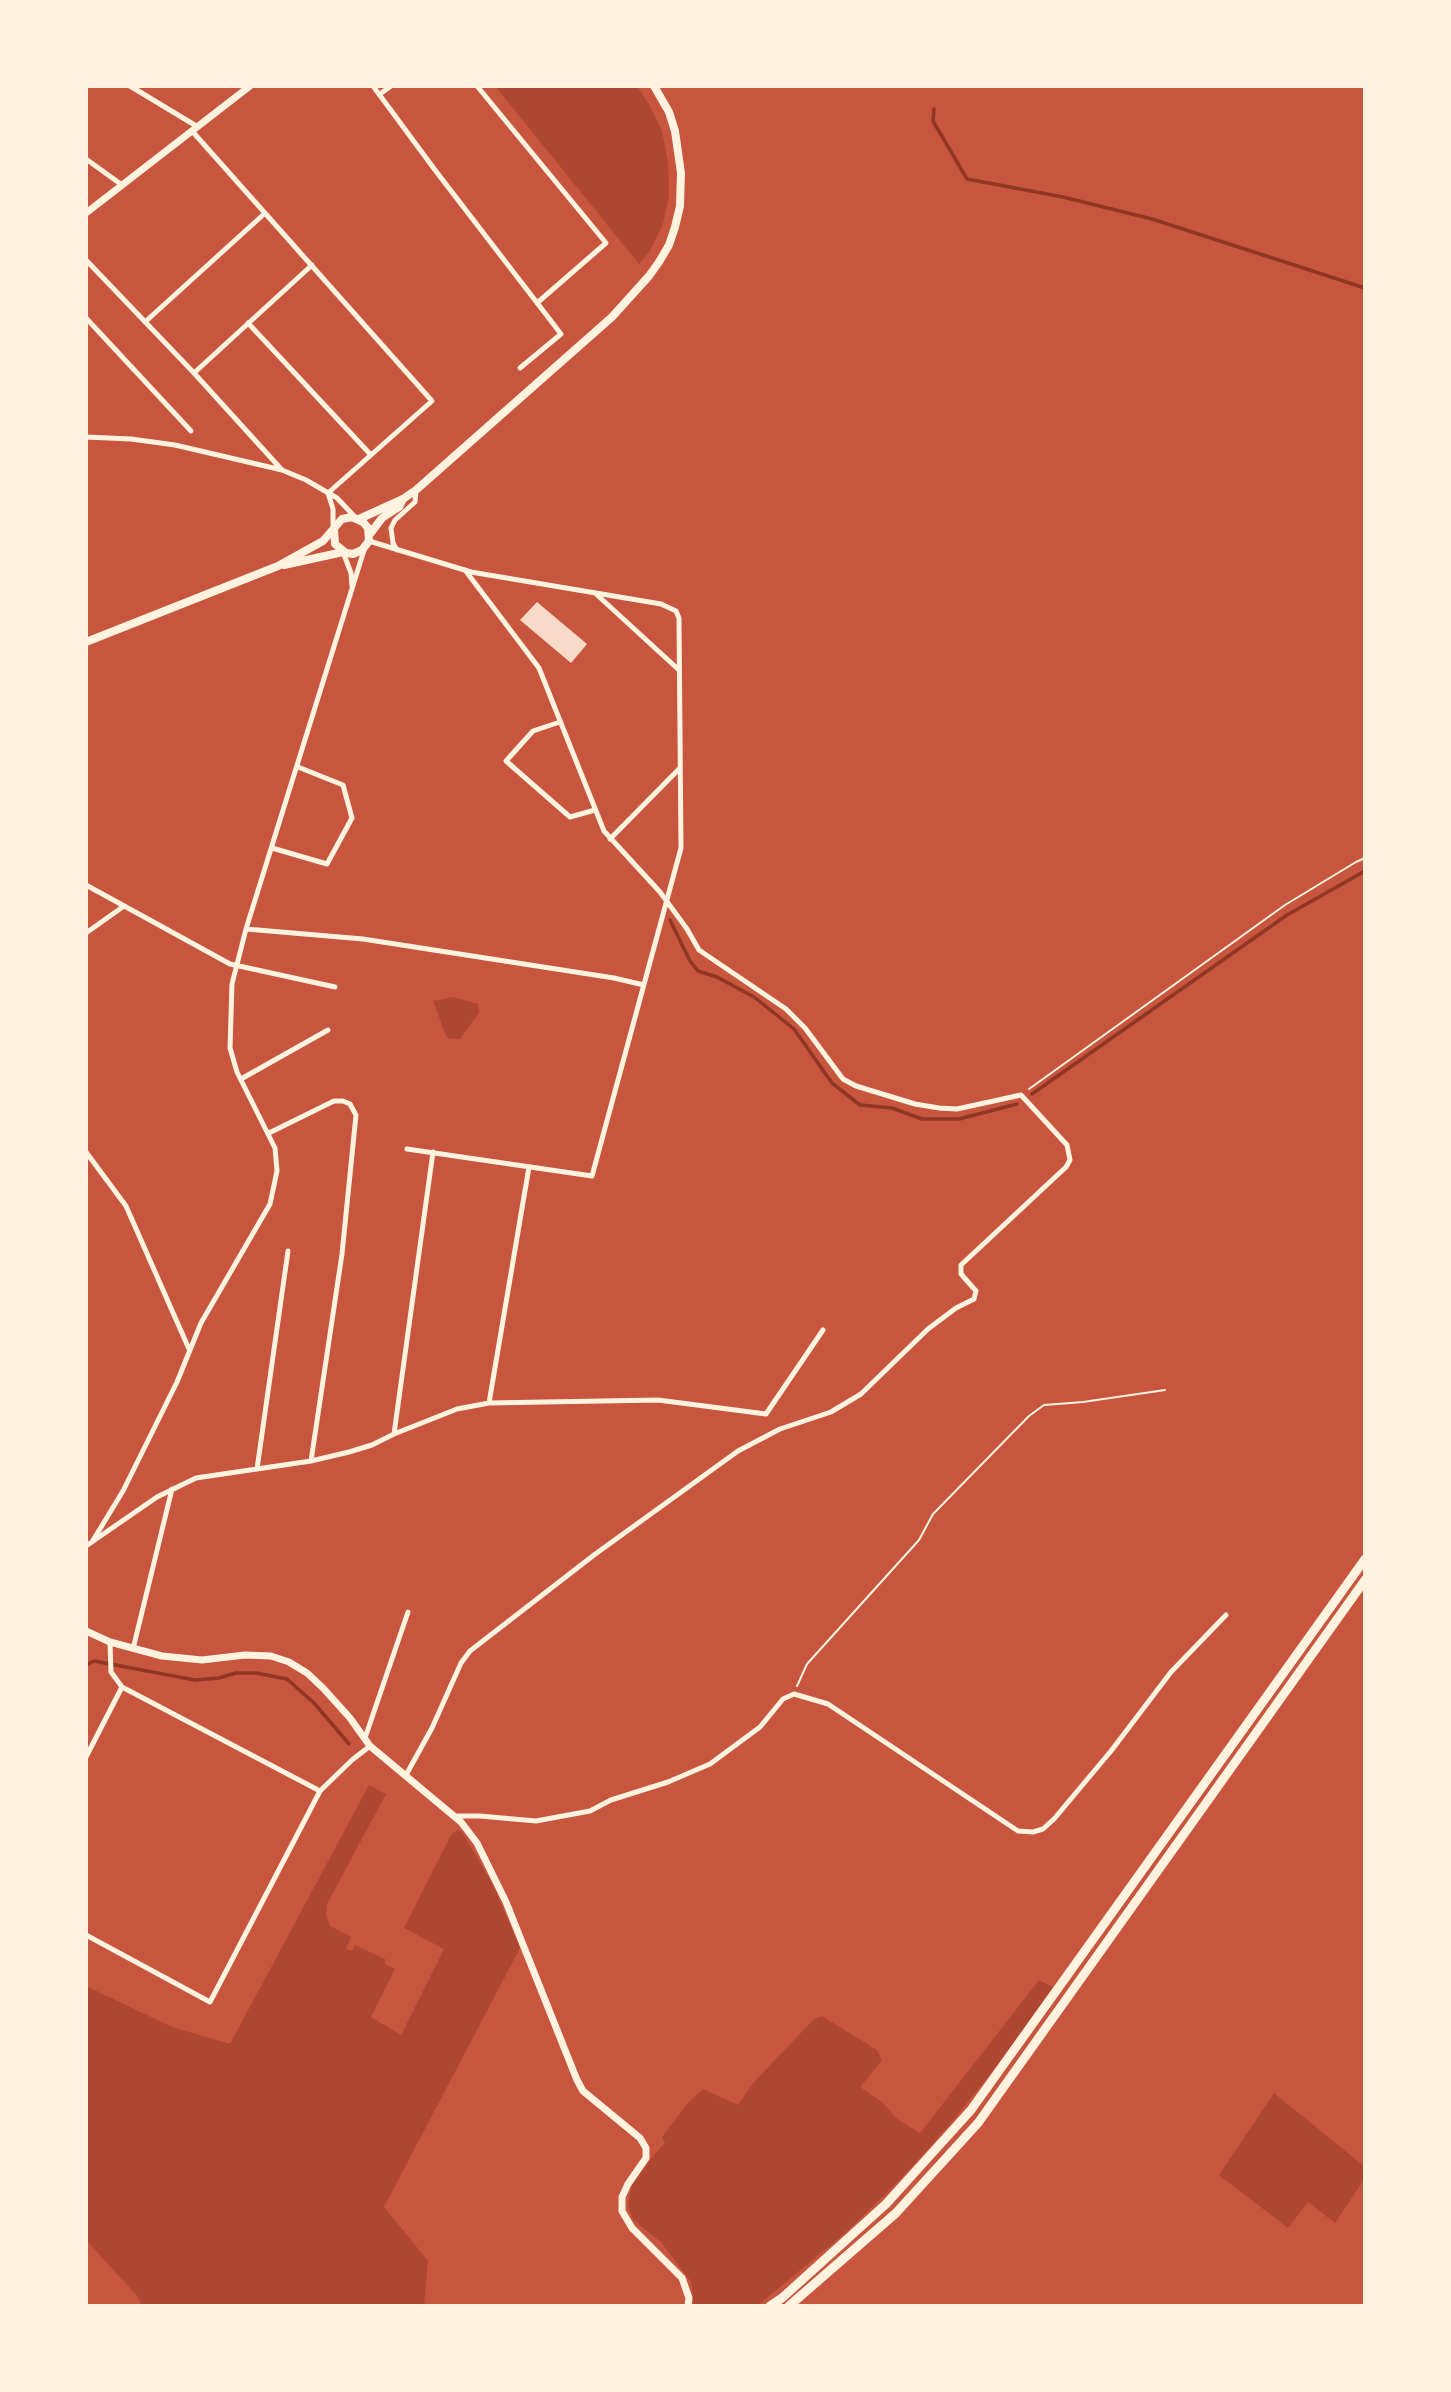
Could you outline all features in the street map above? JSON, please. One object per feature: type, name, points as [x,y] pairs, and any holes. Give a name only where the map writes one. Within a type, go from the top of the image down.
[{"type":"highway","points":[[770,2306],[886,2204],[971,2110],[1365,1559]]},
{"type":"highway","points":[[789,2306],[896,2213],[978,2123],[1365,1580]]},
{"type":"main road","points":[[86,642],[278,566],[323,541],[342,519],[357,518],[403,499],[612,317],[659,262],[669,245],[680,206],[681,173],[675,131],[669,112],[654,86]]},
{"type":"main road","points":[[278,566],[343,552],[354,554],[368,540],[382,518],[399,507],[403,499]]},
{"type":"main road","points":[[357,518],[366,525],[368,540]]},
{"type":"main road","points":[[334,530],[335,544],[343,552]]},
{"type":"street","points":[[130,86],[195,129],[264,214],[432,401],[328,493]]},
{"type":"street","points":[[86,214],[250,86]]},
{"type":"street","points":[[373,86],[561,334],[520,368]]},
{"type":"street","points":[[380,94],[391,86]]},
{"type":"street","points":[[477,86],[606,243],[537,303]]},
{"type":"street","points":[[86,159],[122,185]]},
{"type":"street","points":[[145,322],[264,214]]},
{"type":"street","points":[[86,260],[282,470]]},
{"type":"street","points":[[194,373],[312,265]]},
{"type":"street","points":[[86,318],[191,431]]},
{"type":"street","points":[[248,323],[371,455]]},
{"type":"street","points":[[86,437],[175,445],[282,470],[337,498],[357,518]]},
{"type":"street","points":[[397,550],[393,543],[391,527],[415,502],[416,490]]},
{"type":"street","points":[[328,493],[334,530]]},
{"type":"street","points":[[89,1544],[123,1491],[186,1364],[189,1349],[216,1295],[270,1204],[277,1171],[275,1148],[237,1072],[230,1048],[232,984],[246,929],[368,540],[465,570],[661,604],[676,611],[679,618],[681,848],[593,1176],[407,1149]]},
{"type":"street","points":[[343,552],[351,573],[352,589]]},
{"type":"street","points":[[406,1774],[432,1728],[461,1663],[470,1651],[594,1555],[738,1451],[780,1429],[831,1412],[850,1402],[928,1329],[956,1308],[974,1299],[975,1292],[961,1274],[961,1265],[1066,1167],[1070,1160],[1067,1145],[1021,1095],[957,1109],[939,1108],[915,1104],[856,1086],[843,1079],[805,1028],[786,1010],[699,950],[660,892],[610,839],[595,810],[539,668],[465,570]]},
{"type":"street","points":[[594,593],[679,670]]},
{"type":"street","points":[[560,722],[533,731],[506,761],[570,817],[595,810]]},
{"type":"street","points":[[272,848],[327,864],[352,818],[343,785],[298,766]]},
{"type":"street","points":[[610,839],[680,768]]},
{"type":"street","points":[[86,885],[236,966],[335,987]]},
{"type":"street","points":[[86,933],[124,906]]},
{"type":"street","points":[[246,929],[363,939],[644,985]]},
{"type":"street","points":[[241,1079],[328,1030]]},
{"type":"street","points":[[269,1133],[334,1101],[350,1104],[356,1115],[342,1254],[311,1461]]},
{"type":"street","points":[[86,1152],[126,1206],[189,1349]]},
{"type":"street","points":[[394,1434],[433,1152]]},
{"type":"street","points":[[489,1403],[529,1167]]},
{"type":"street","points":[[257,1469],[288,1251]]},
{"type":"street","points":[[89,1544],[157,1497],[195,1478],[311,1461],[372,1445],[457,1409],[489,1403],[658,1400],[766,1414],[823,1330]]},
{"type":"street","points":[[133,1649],[172,1489]]},
{"type":"street","points":[[86,1935],[210,2002],[320,1791],[368,1742],[408,1612]]},
{"type":"street","points":[[454,1816],[480,1815],[536,1821],[590,1811],[611,1800],[668,1782],[710,1763],[760,1727],[783,1699],[794,1694],[828,1704],[1018,1831],[1033,1832],[1043,1829],[1054,1819],[1111,1751],[1171,1672],[1226,1615]]},
{"type":"street","points":[[86,1631],[133,1649],[184,1659],[271,1656],[307,1673],[350,1718],[368,1742],[454,1816],[477,1843],[506,1902],[576,2080],[583,2091],[639,2138],[646,2148],[646,2158],[622,2197],[622,2211],[632,2228],[682,2278],[689,2298],[688,2306]]},
{"type":"street","points":[[110,1642],[110,1668],[116,1682],[122,1687],[320,1791]]},
{"type":"street","points":[[86,1757],[122,1687]]},
{"type":"path","points":[[1021,1095],[1285,905],[1365,858]]},
{"type":"path","points":[[794,1694],[807,1664],[919,1540],[933,1514],[1029,1416],[1044,1405],[1165,1390]]},
{"type":"shaded area","points":[[495,86],[637,86],[662,131],[668,162],[669,196],[663,224],[650,251],[639,264]]},
{"type":"shaded area","points":[[453,997],[478,1004],[479,1013],[460,1039],[447,1038],[433,1001]]},
{"type":"shaded area","points":[[369,1785],[386,1794],[327,1904],[326,1914],[330,1926],[351,1937],[346,1949],[352,1951],[355,1945],[385,1959],[385,1964],[395,1969],[371,2017],[401,2035],[444,1949],[404,1928],[451,1835],[457,1830],[462,1832],[492,1883],[520,1948],[384,2207],[428,2261],[424,2306],[142,2306],[138,2297],[86,2240],[86,1986],[172,2027],[230,2044]]},
{"type":"shaded area","points":[[1039,1980],[1053,1987],[1004,2057],[946,2129],[900,2180],[844,2234],[757,2306],[694,2306],[691,2282],[661,2242],[633,2220],[628,2204],[631,2187],[665,2143],[662,2137],[687,2104],[703,2089],[738,2105],[754,2082],[814,2019],[822,2016],[877,2050],[882,2060],[860,2087],[882,2102],[897,2119],[920,2133]]},
{"type":"shaded area","points":[[1274,2093],[1365,2167],[1365,2178],[1335,2223],[1308,2202],[1288,2228],[1219,2175]]},
{"type":"building","points":[[537,602],[587,644],[571,663],[520,620]]},
{"type":"waterway","points":[[934,109],[933,121],[967,179],[1063,197],[1152,219],[1365,288]]},
{"type":"waterway","points":[[1032,1094],[1287,915],[1365,871]]},
{"type":"waterway","points":[[670,920],[690,961],[698,971],[717,977],[754,997],[794,1029],[832,1083],[860,1105],[892,1108],[922,1119],[959,1119],[1017,1104]]},
{"type":"waterway","points":[[86,1665],[94,1661],[195,1680],[236,1673],[256,1673],[287,1679],[314,1703],[349,1744]]}]
